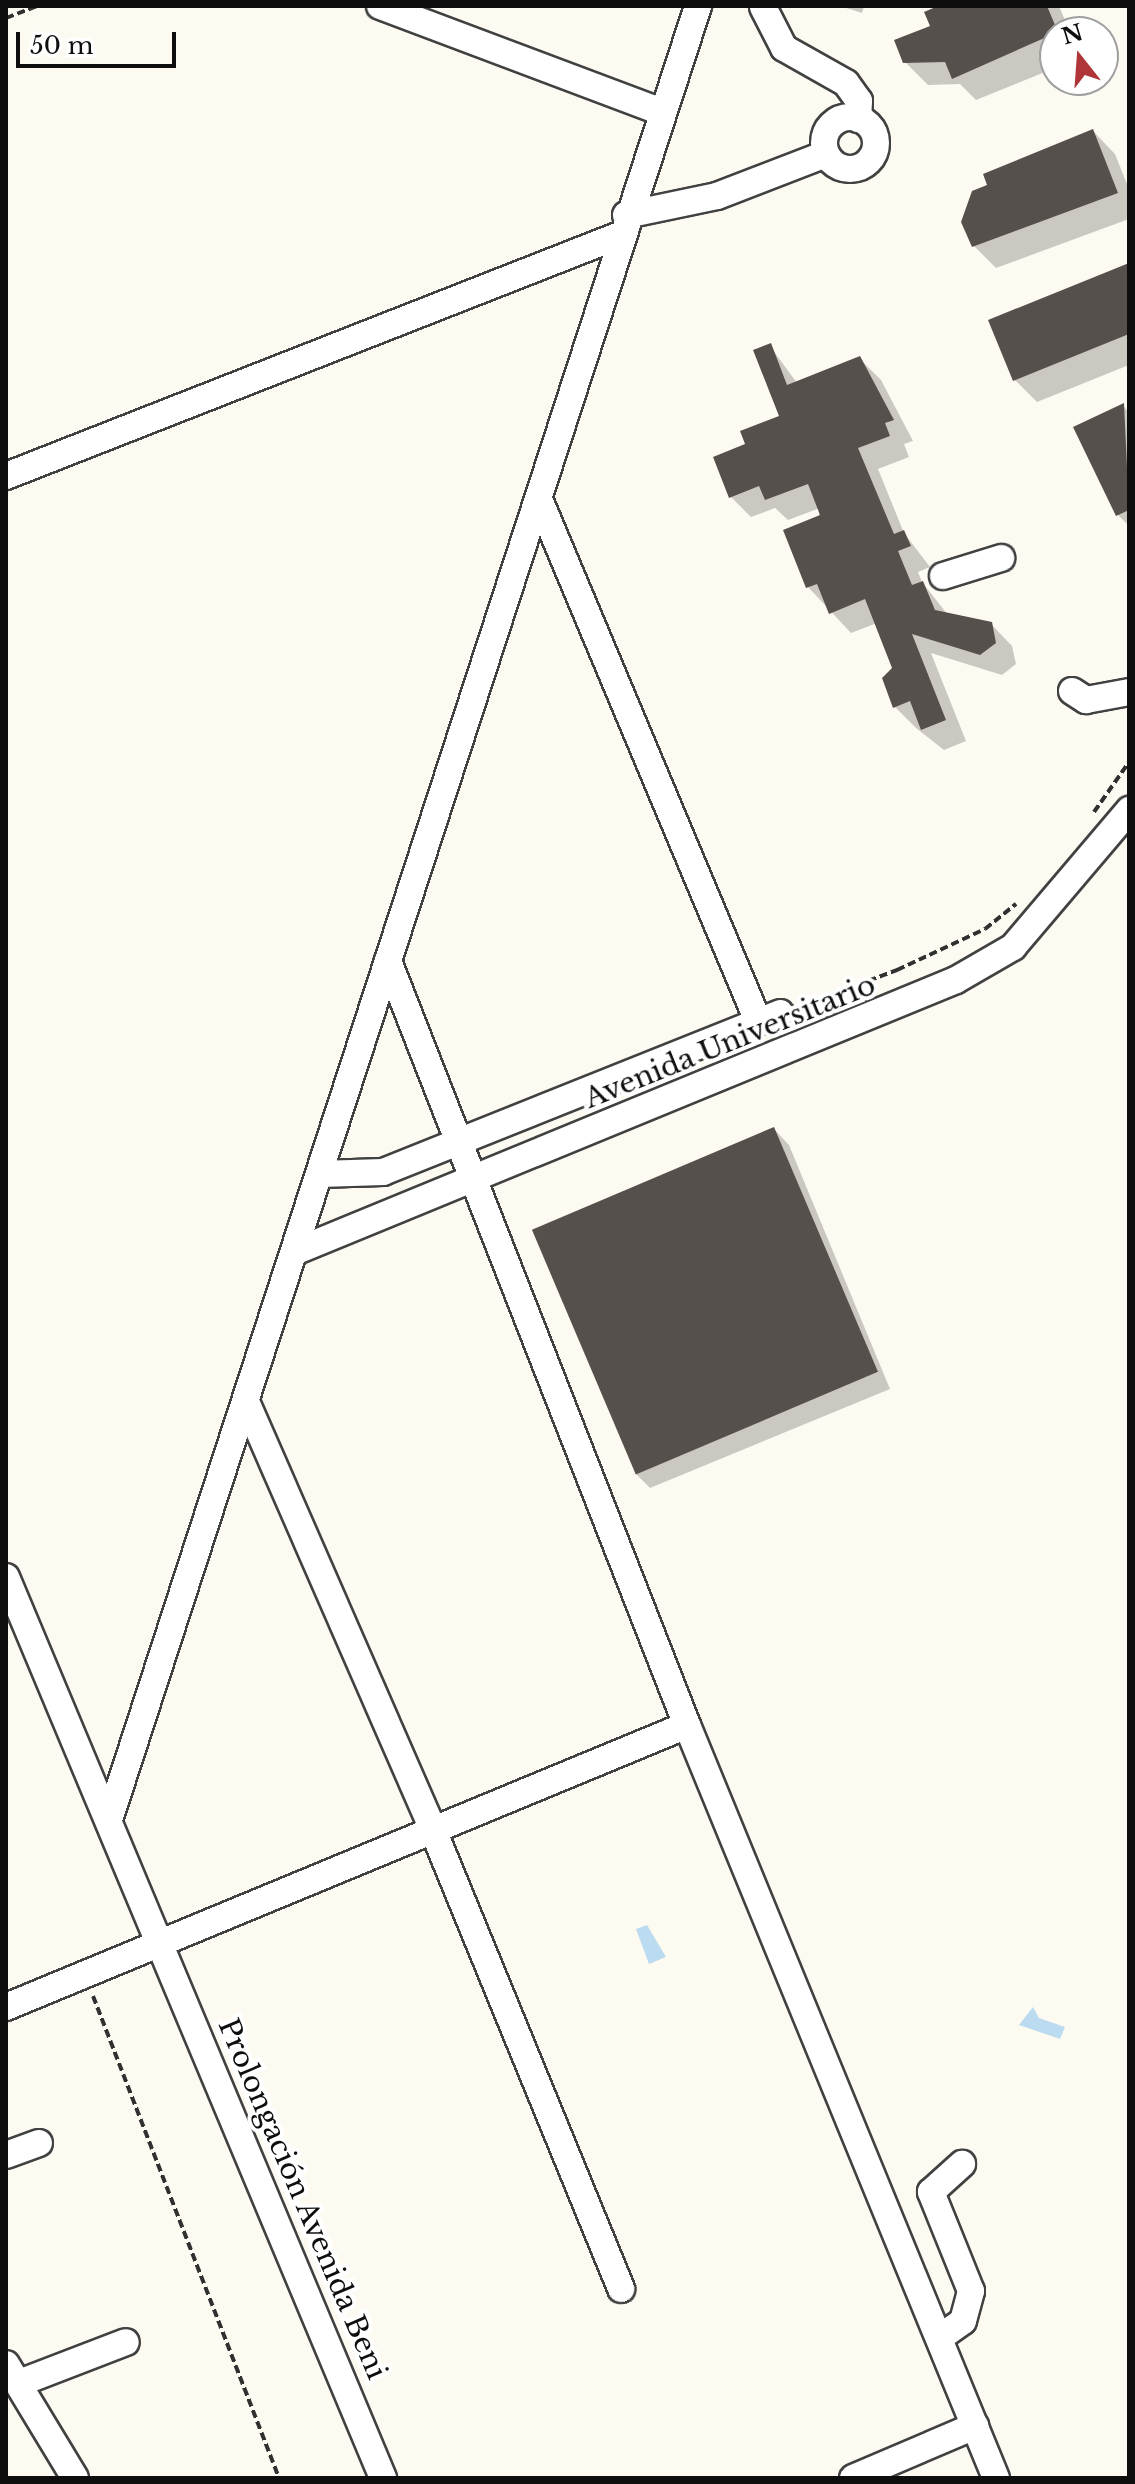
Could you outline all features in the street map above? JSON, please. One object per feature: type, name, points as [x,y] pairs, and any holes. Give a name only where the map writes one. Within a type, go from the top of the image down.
[{"type":"street","points":[[380,6],[662,112]]},
{"type":"street","points":[[109,1820],[299,1250],[388,961],[541,504],[623,225],[698,6]]},
{"type":"street","points":[[763,7],[784,48],[846,83],[859,101],[858,119]]},
{"type":"street","points":[[841,118],[858,119],[875,136],[869,160],[846,169],[826,154],[828,129],[841,118]]},
{"type":"street","points":[[6,476],[623,225],[826,154]]},
{"type":"street","points":[[320,1174],[383,1172],[769,1017],[541,504]]},
{"type":"street","points":[[943,576],[1001,558]]},
{"type":"street","points":[[1072,691],[1086,700],[1129,692]]},
{"type":"street","name":"Avenida Universitario","points":[[299,1250],[475,1182],[956,980],[1013,947],[1129,810]]},
{"type":"street","points":[[388,961],[687,1725],[996,2478]]},
{"type":"street","points":[[248,1406],[433,1830],[621,2289]]},
{"type":"street","points":[[6,1577],[109,1820]]},
{"type":"street","points":[[6,1617],[31,1634]]},
{"type":"street","points":[[6,2007],[687,1725]]},
{"type":"street","name":"Prolongación Avenida Beni","points":[[109,1820],[383,2478]]},
{"type":"street","points":[[6,2155],[39,2143]]},
{"type":"street","points":[[939,2338],[963,2321],[971,2291],[931,2192],[962,2164]]},
{"type":"street","points":[[75,2478],[14,2373],[126,2342]]},
{"type":"street","points":[[853,2478],[975,2426]]},
{"type":"path","points":[[6,18],[37,6]]},
{"type":"path","points":[[1088,820],[1129,762]]},
{"type":"path","points":[[769,1017],[985,929],[1026,893]]},
{"type":"path","points":[[85,1975],[279,2478]]},
{"type":"water","points":[[647,1925],[666,1957],[649,1964],[636,1929]]},
{"type":"water","points":[[1033,2007],[1039,2018],[1065,2027],[1060,2039],[1019,2025]]},
{"type":"building","points":[[938,6],[1047,6],[1051,16],[1039,16],[1039,40],[952,79],[945,62],[903,63],[894,40],[930,26],[924,12]]},
{"type":"building","points":[[1093,129],[1118,193],[972,247],[961,222],[972,191],[987,185],[983,174]]},
{"type":"building","points":[[1129,263],[1129,334],[1013,381],[988,320]]},
{"type":"building","points":[[771,343],[787,385],[860,356],[894,420],[885,423],[890,436],[858,448],[894,534],[904,530],[911,546],[898,551],[912,585],[923,581],[935,610],[992,622],[996,643],[980,655],[912,634],[946,720],[921,730],[910,701],[893,708],[882,678],[892,668],[865,599],[829,614],[817,584],[806,588],[783,530],[820,515],[808,484],[765,500],[759,486],[729,498],[713,457],[745,444],[740,431],[779,416],[753,350]]},
{"type":"building","points":[[1124,403],[1129,510],[1116,516],[1073,427]]},
{"type":"building","points":[[774,1127],[878,1372],[636,1475],[532,1230]]}]
